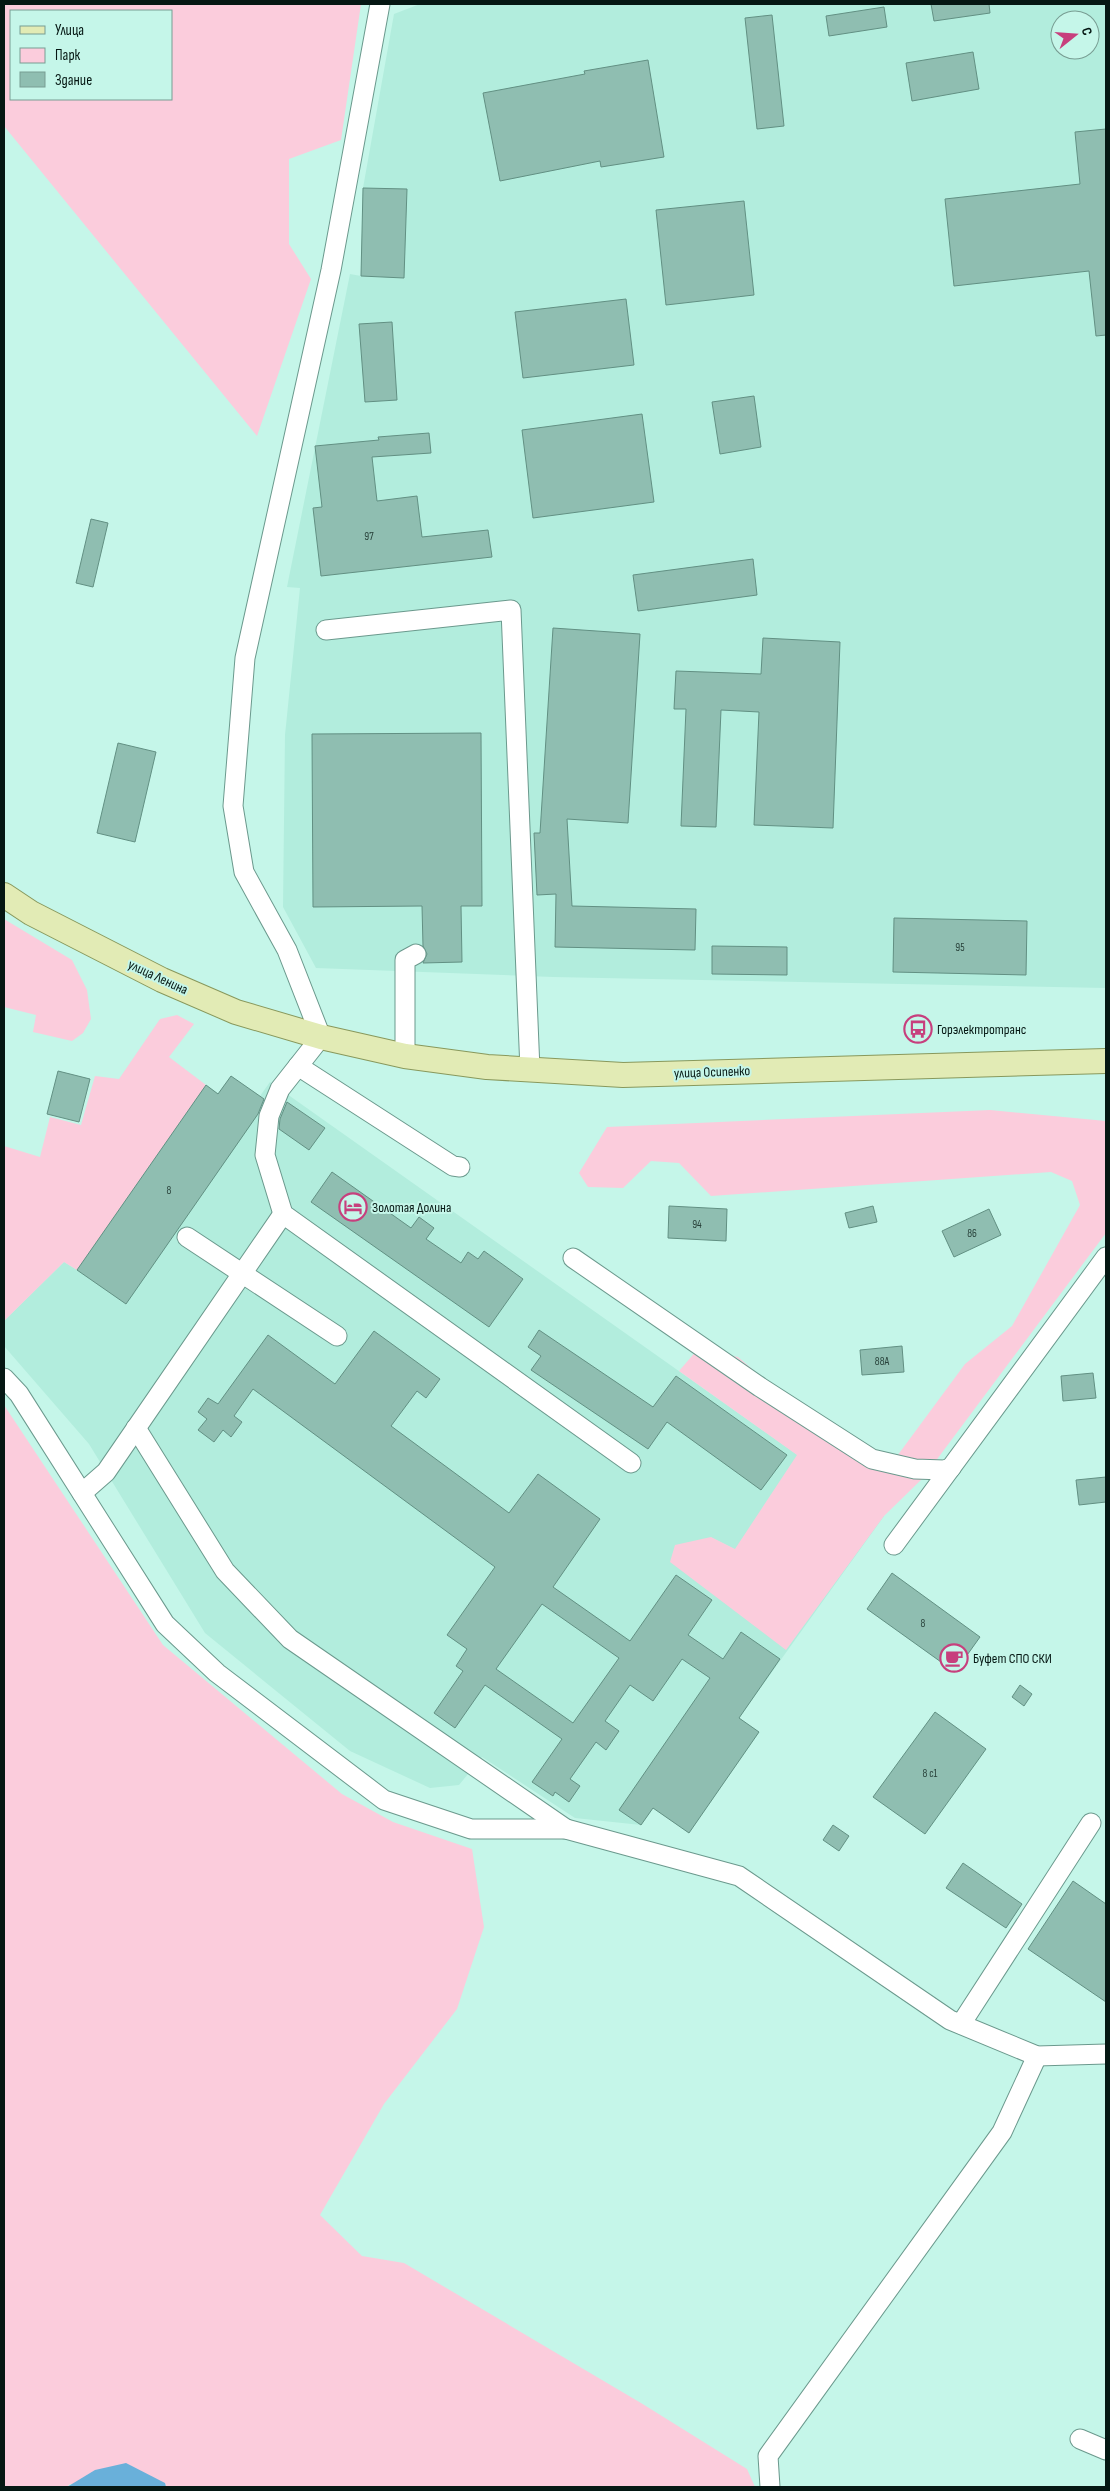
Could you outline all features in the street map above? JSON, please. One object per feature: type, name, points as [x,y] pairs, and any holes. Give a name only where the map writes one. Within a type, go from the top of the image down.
[{"type":"main road","name":"улица Ленина","points":[[4,895],[31,913],[162,980],[236,1012],[321,1037]]},
{"type":"main road","name":"улица Осипенко","points":[[321,1037],[405,1056],[488,1067],[623,1074],[1106,1061]]},
{"type":"street","points":[[380,4],[330,270],[245,658],[233,806],[244,872],[287,950],[321,1037],[280,1089],[268,1116],[265,1154],[282,1214],[631,1463]]},
{"type":"street","points":[[326,630],[511,610],[530,1070]]},
{"type":"street","points":[[405,1056],[405,960],[416,954]]},
{"type":"street","points":[[298,1066],[453,1166],[460,1168]]},
{"type":"street","points":[[82,1494],[106,1472],[282,1214]]},
{"type":"street","points":[[187,1237],[337,1336]]},
{"type":"street","points":[[894,1545],[1106,1256]]},
{"type":"street","points":[[573,1258],[760,1386],[872,1459],[915,1469],[944,1470],[951,1468]]},
{"type":"street","points":[[4,1378],[19,1394],[166,1624],[217,1673],[384,1800],[471,1829],[566,1829],[739,1876],[950,2020],[1037,2056],[1106,2054]]},
{"type":"street","points":[[136,1428],[225,1571],[290,1639],[566,1829]]},
{"type":"street","points":[[960,2024],[1091,1824]]},
{"type":"street","points":[[770,2487],[768,2456],[1002,2132],[1037,2056]]},
{"type":"street","points":[[1080,2439],[1106,2450]]},
{"type":"shaded area","points":[[420,4],[1106,4],[1106,988],[553,977],[316,968],[283,907],[285,735],[300,588],[287,587],[350,274],[361,276],[363,188],[394,14]]},
{"type":"shaded area","points":[[231,1076],[260,1096],[270,1082],[884,1516],[739,1718],[759,1732],[689,1833],[653,1808],[641,1825],[575,1818],[482,1757],[459,1785],[430,1788],[350,1751],[205,1633],[89,1444],[4,1346],[4,1321],[64,1262],[77,1270],[206,1085],[218,1093]]},
{"type":"green space","points":[[4,4],[361,4],[341,140],[289,159],[289,244],[311,279],[257,436],[4,126]]},
{"type":"green space","points":[[4,919],[72,960],[87,990],[91,1019],[83,1033],[72,1041],[33,1032],[36,1015],[4,1007]]},
{"type":"green space","points":[[177,1015],[194,1024],[169,1057],[206,1085],[77,1270],[64,1262],[4,1321],[4,1146],[40,1157],[50,1117],[81,1125],[95,1076],[119,1079],[160,1019]]},
{"type":"green space","points":[[990,1110],[1106,1121],[1106,1233],[923,1478],[884,1516],[786,1650],[670,1562],[675,1545],[711,1537],[735,1549],[797,1455],[679,1371],[698,1349],[738,1357],[865,1466],[889,1467],[965,1364],[1012,1326],[1080,1205],[1072,1181],[1051,1172],[711,1196],[679,1163],[651,1161],[623,1188],[588,1187],[579,1173],[607,1127]]},
{"type":"green space","points":[[4,1405],[163,1645],[342,1794],[393,1822],[472,1849],[484,1927],[457,2009],[384,2104],[320,2215],[362,2256],[404,2263],[641,2403],[747,2469],[755,2487],[166,2487],[165,2483],[70,2484],[67,2487],[4,2487]]},
{"type":"water","points":[[126,2463],[165,2483],[166,2487],[67,2487],[95,2470]]},
{"type":"building","points":[[931,4],[989,4],[990,13],[934,21]]},
{"type":"building","points":[[884,7],[887,27],[829,36],[826,16]]},
{"type":"building","points":[[772,15],[784,126],[757,129],[745,18]]},
{"type":"building","points":[[973,52],[979,89],[912,101],[906,63]]},
{"type":"building","points":[[648,60],[664,157],[601,167],[600,161],[500,181],[483,93],[585,74],[584,71]]},
{"type":"building","points":[[1106,129],[1106,335],[1096,336],[1089,271],[954,286],[945,199],[1080,184],[1075,132]]},
{"type":"building","points":[[363,188],[407,189],[404,278],[361,276]]},
{"type":"building","points":[[744,201],[754,295],[666,305],[656,210]]},
{"type":"building","points":[[626,299],[634,365],[523,378],[515,312]]},
{"type":"building","points":[[392,322],[397,400],[365,402],[359,324]]},
{"type":"building","points":[[754,396],[761,447],[720,454],[712,402]]},
{"type":"building","points":[[642,414],[654,502],[533,518],[522,430]]},
{"type":"building","points":[[429,433],[431,453],[372,457],[377,501],[417,496],[422,537],[488,530],[492,557],[321,576],[313,508],[322,507],[315,446],[379,440],[378,437]]},
{"type":"building","points":[[91,519],[108,523],[93,587],[76,583]]},
{"type":"building","points":[[753,559],[757,595],[638,611],[633,575]]},
{"type":"building","points":[[553,628],[640,634],[628,823],[567,819],[572,906],[696,909],[695,950],[555,947],[556,894],[537,895],[534,833],[540,833]]},
{"type":"building","points":[[763,638],[840,642],[833,828],[754,825],[759,712],[721,710],[716,827],[681,826],[686,709],[674,709],[676,671],[761,674]]},
{"type":"building","points":[[481,733],[482,906],[461,906],[462,962],[423,963],[427,954],[423,946],[422,906],[313,907],[312,734]]},
{"type":"building","points":[[118,743],[156,752],[135,842],[97,833]]},
{"type":"building","points":[[894,918],[1027,921],[1026,975],[893,972]]},
{"type":"building","points":[[712,946],[787,947],[787,975],[712,974]]},
{"type":"building","points":[[58,1071],[90,1079],[79,1122],[47,1114]]},
{"type":"building","points":[[231,1076],[264,1099],[258,1114],[126,1304],[77,1270],[206,1085],[218,1094]]},
{"type":"building","points":[[287,1102],[325,1128],[309,1150],[279,1129],[280,1119]]},
{"type":"building","points":[[332,1172],[411,1228],[419,1217],[434,1228],[426,1239],[461,1263],[468,1252],[478,1259],[484,1251],[523,1279],[489,1327],[311,1202]]},
{"type":"building","points":[[669,1206],[727,1209],[726,1241],[668,1238]]},
{"type":"building","points":[[873,1206],[877,1222],[849,1228],[845,1213]]},
{"type":"building","points":[[989,1209],[1001,1235],[954,1257],[942,1231]]},
{"type":"building","points":[[539,1330],[653,1407],[676,1376],[787,1455],[761,1490],[667,1422],[648,1449],[531,1370],[541,1356],[528,1347]]},
{"type":"building","points":[[374,1331],[440,1379],[426,1398],[417,1391],[391,1426],[509,1513],[538,1474],[600,1519],[553,1587],[630,1641],[676,1575],[712,1600],[688,1635],[723,1659],[741,1632],[780,1659],[739,1718],[759,1732],[689,1833],[653,1808],[641,1825],[619,1810],[710,1678],[682,1659],[653,1701],[630,1685],[605,1721],[619,1731],[606,1750],[596,1742],[570,1779],[580,1786],[569,1802],[555,1792],[553,1796],[532,1782],[562,1739],[485,1685],[455,1728],[434,1713],[463,1671],[456,1666],[467,1649],[447,1635],[495,1567],[253,1389],[234,1416],[242,1422],[231,1437],[223,1430],[214,1442],[198,1430],[207,1419],[198,1412],[208,1398],[218,1404],[268,1335],[335,1384]],"holes":[[[542,1604],[619,1658],[573,1723],[496,1669]]]},
{"type":"building","points":[[902,1346],[904,1372],[862,1375],[860,1350]]},
{"type":"building","points":[[1093,1373],[1096,1398],[1063,1401],[1061,1376]]},
{"type":"building","points":[[1106,1477],[1106,1502],[1079,1505],[1076,1480]]},
{"type":"building","points":[[892,1573],[980,1637],[955,1672],[867,1609]]},
{"type":"building","points":[[1020,1685],[1032,1694],[1024,1706],[1012,1697]]},
{"type":"building","points":[[935,1712],[986,1749],[925,1834],[873,1797]]},
{"type":"building","points":[[833,1825],[849,1836],[839,1851],[823,1840]]},
{"type":"building","points":[[963,1863],[1022,1904],[1006,1928],[946,1888]]},
{"type":"building","points":[[1073,1881],[1106,1904],[1106,2002],[1028,1949]]},
{"type":"place","name":"Горэлектротранс","points":[[918,1029]]},
{"type":"place","name":"Золотая Долина","points":[[353,1207]]},
{"type":"place","name":"Буфет СПО СКИ","points":[[954,1658]]}]
